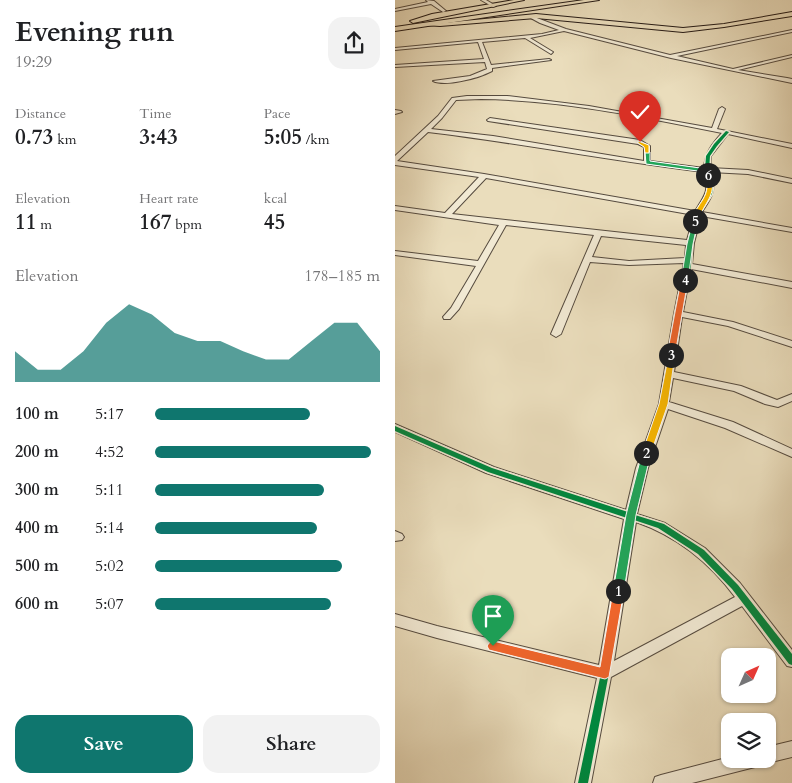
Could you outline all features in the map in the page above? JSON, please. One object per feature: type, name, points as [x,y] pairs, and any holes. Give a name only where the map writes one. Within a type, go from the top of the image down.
[{"type":"highway","points":[[395,29],[425,22],[564,0]]},
{"type":"highway","points":[[395,23],[425,22],[595,0]]},
{"type":"main road","points":[[425,22],[522,0]]},
{"type":"main road","points":[[425,22],[530,16],[573,18],[646,28],[684,30],[715,28],[792,14]]},
{"type":"street","points":[[483,0],[494,6]]},
{"type":"street","points":[[395,10],[431,1],[444,10]]},
{"type":"street","points":[[530,16],[541,23],[564,30],[671,56],[792,81]]},
{"type":"street","points":[[395,49],[526,37],[564,30]]},
{"type":"street","points":[[671,56],[792,31]]},
{"type":"street","points":[[526,37],[551,53]]},
{"type":"street","points":[[480,42],[490,67]]},
{"type":"street","points":[[731,69],[792,56]]},
{"type":"street","points":[[395,66],[486,60]]},
{"type":"street","points":[[436,81],[456,80],[486,73],[490,67],[549,60]]},
{"type":"street","points":[[395,161],[428,130],[454,99],[488,97],[597,108],[714,129],[792,146]]},
{"type":"street","points":[[714,129],[722,109]]},
{"type":"street","points":[[490,120],[640,142],[647,146],[647,163]]},
{"type":"street","points":[[428,130],[493,138],[647,163],[707,170],[748,172],[792,181]]},
{"type":"street","points":[[583,783],[605,673],[631,515],[642,468],[663,404],[690,244],[698,212],[710,194],[711,186],[707,170],[708,156],[727,132]]},
{"type":"street","points":[[395,161],[698,212],[792,230]]},
{"type":"street","points":[[446,216],[484,176]]},
{"type":"street","points":[[395,208],[446,216],[599,232],[690,244]]},
{"type":"street","points":[[447,317],[455,309],[504,223]]},
{"type":"street","points":[[556,334],[599,232]]},
{"type":"street","points":[[395,253],[481,264]]},
{"type":"street","points":[[587,259],[688,263],[792,286]]},
{"type":"street","points":[[677,314],[730,324],[792,344]]},
{"type":"street","points":[[668,374],[737,388],[778,404],[792,397]]},
{"type":"street","points":[[663,404],[729,425],[792,453]]},
{"type":"street","points":[[395,428],[490,470],[661,526],[701,552],[735,587],[792,661]]},
{"type":"street","points":[[395,620],[605,673],[743,599]]},
{"type":"street","points":[[776,753],[792,749]]},
{"type":"street","points":[[661,783],[721,768]]},
{"type":"cycle path","points":[[583,783],[605,673],[631,515],[642,468],[664,404],[678,314],[688,266],[690,243],[698,212],[710,194],[711,186],[707,170],[708,156],[727,132]]},
{"type":"cycle path","points":[[395,428],[490,470],[661,526],[701,552],[735,587],[792,661]]},
{"type":"route","points":[[493,646],[605,673],[631,515],[642,468],[663,404],[677,314],[688,266],[690,244],[698,212],[710,194],[711,186],[707,170],[647,163],[647,146],[640,142]]}]
